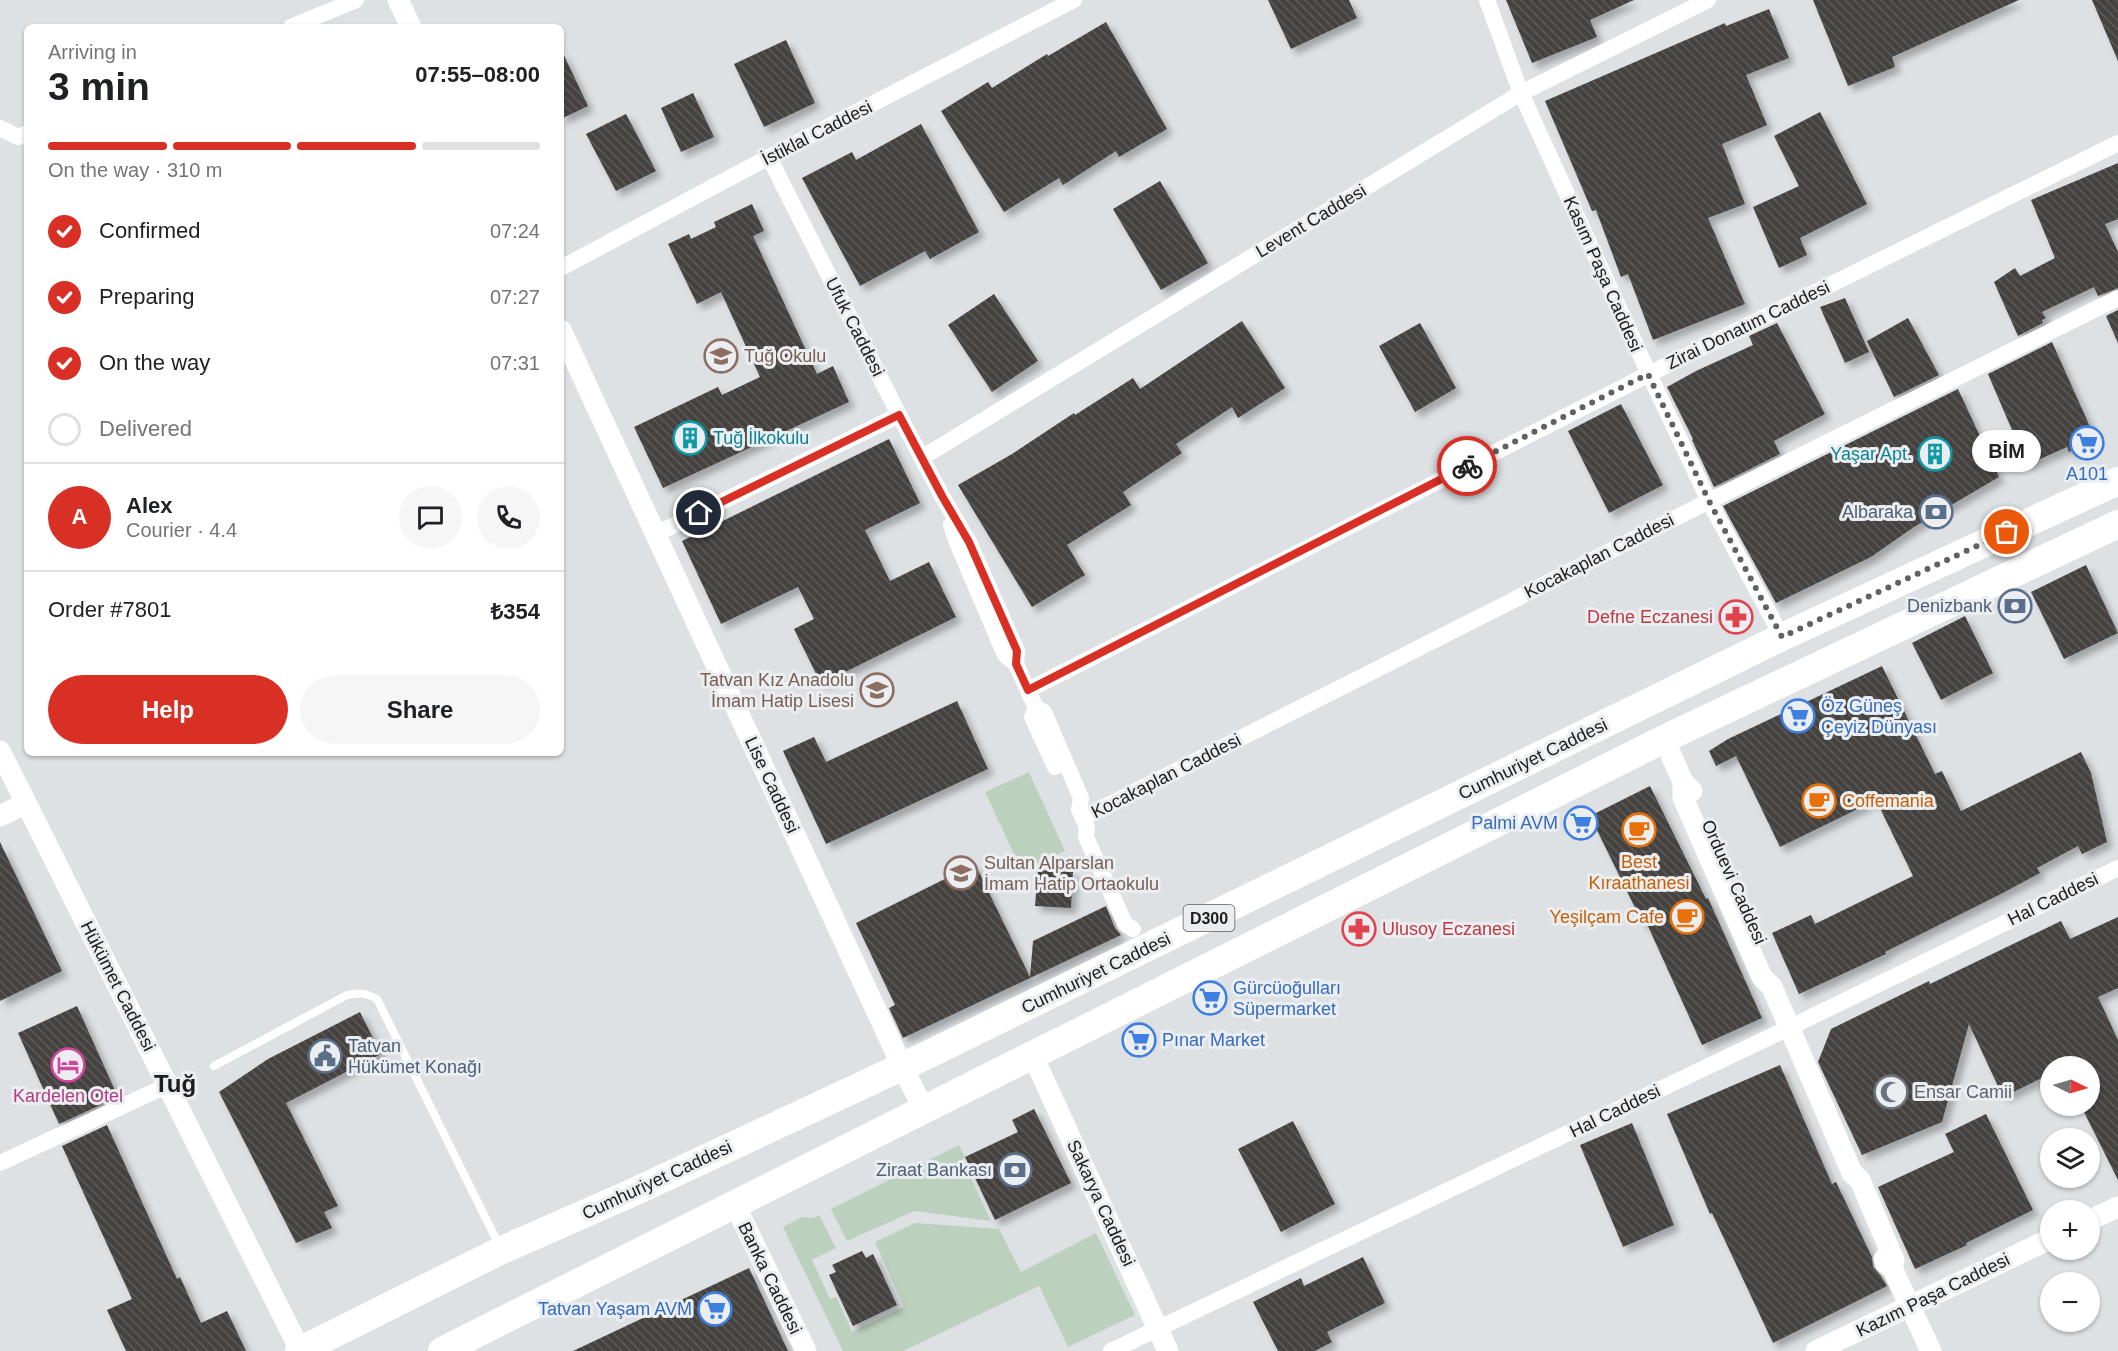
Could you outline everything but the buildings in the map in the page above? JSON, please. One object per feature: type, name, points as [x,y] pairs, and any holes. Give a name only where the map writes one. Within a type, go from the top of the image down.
[{"type":"highway","name":"Cumhuriyet Caddesi","points":[[300,1351],[502,1250],[636,1191],[902,1066],[1138,940],[2118,481]]},
{"type":"highway","name":"D300","points":[[442,1351],[1664,739],[2118,524]]},
{"type":"street","points":[[298,24],[356,0]]},
{"type":"street","points":[[398,0],[410,24]]},
{"type":"street","name":"İstiklal Caddesi","points":[[564,266],[769,157],[1074,0]]},
{"type":"street","name":"Kasım Paşa Caddesi","points":[[1487,0],[1521,93],[1648,374],[1709,501],[1782,637]]},
{"type":"street","name":"Levent Caddesi","points":[[923,457],[1521,93],[1708,0]]},
{"type":"street","points":[[0,128],[22,135]]},
{"type":"street","points":[[0,145],[22,135]]},
{"type":"street","name":"Zirai Donatım Caddesi","points":[[1028,690],[1648,374],[2118,143]]},
{"type":"street","name":"Ufuk Caddesi","points":[[769,157],[899,415],[969,542],[1017,651],[1016,664],[1036,708],[1044,712],[1081,798],[1086,837],[1125,924],[1138,940]]},
{"type":"street","name":"Kocakaplan Caddesi","points":[[1083,818],[1709,501],[2118,298]]},
{"type":"street","name":"Lise Caddesi","points":[[564,336],[924,1110]]},
{"type":"street","points":[[656,534],[899,415]]},
{"type":"street","name":"Orduevi Caddesi","points":[[1664,739],[1683,782],[1695,793],[1774,972],[1772,987],[1852,1173],[1860,1180],[1894,1260],[1892,1268],[1931,1351]]},
{"type":"street","name":"Hükümet Caddesi","points":[[0,751],[300,1351]]},
{"type":"street","points":[[0,816],[26,803]]},
{"type":"street","name":"Hal Caddesi","points":[[1111,1351],[2118,868]]},
{"type":"street","name":"Sakarya Caddesi","points":[[1033,1056],[1168,1351]]},
{"type":"street","points":[[0,1163],[168,1085]]},
{"type":"street","name":"Banka Caddesi","points":[[735,1205],[806,1351]]},
{"type":"street","points":[[2100,1215],[2118,1207]]},
{"type":"street","name":"Kazım Paşa Caddesi","points":[[1816,1351],[2040,1244]]},
{"type":"lane","points":[[214,1066],[347,995],[368,994],[377,999],[502,1250]]},
{"type":"green space","points":[[1029,772],[1065,851],[1022,871],[985,792]]},
{"type":"green space","points":[[959,1145],[965,1157],[962,1159],[991,1221],[914,1211],[847,1241],[831,1209]]},
{"type":"green space","points":[[819,1215],[836,1248],[812,1260],[830,1299],[836,1297],[852,1332],[904,1307],[875,1242],[915,1223],[999,1229],[1021,1272],[1096,1233],[1135,1315],[1068,1347],[1039,1286],[903,1351],[843,1351],[783,1227],[802,1217],[813,1218]]},
{"type":"way so far","points":[[1467,466],[1648,374],[1709,501],[1782,637],[2007,532]]},
{"type":"place","name":"Tuğ Okulu","points":[[721,356]]},
{"type":"place","name":"Tuğ İlkokulu","points":[[690,438]]},
{"type":"place","name":"A101","points":[[2087,443]]},
{"type":"place","name":"Yaşar Apt.","points":[[1935,454]]},
{"type":"place","name":"Albaraka","points":[[1936,512]]},
{"type":"place","name":"BİM","points":[[2007,532]]},
{"type":"place","name":"Denizbank","points":[[2015,606]]},
{"type":"place","name":"Defne Eczanesi","points":[[1736,617]]},
{"type":"place","name":"Tatvan Kız Anadolu İmam Hatip Lisesi","points":[[877,690]]},
{"type":"place","name":"Öz Güneş Çeyiz Dünyası","points":[[1798,716]]},
{"type":"place","name":"Coffemania","points":[[1819,801]]},
{"type":"place","name":"Palmi AVM","points":[[1581,823]]},
{"type":"place","name":"Best Kıraathanesi","points":[[1639,830]]},
{"type":"place","name":"Sultan Alparslan İmam Hatip Ortaokulu","points":[[961,873]]},
{"type":"place","name":"Yeşilçam Cafe","points":[[1687,917]]},
{"type":"place","name":"Ulusoy Eczanesi","points":[[1359,929]]},
{"type":"place","name":"Gürcüoğulları Süpermarket","points":[[1210,998]]},
{"type":"place","name":"Pınar Market","points":[[1139,1040]]},
{"type":"place","name":"Tatvan Hükümet Konağı","points":[[325,1056]]},
{"type":"place","name":"Kardelen Otel","points":[[68,1065]]},
{"type":"place","name":"Ensar Camii","points":[[1891,1092]]},
{"type":"place","name":"Ziraat Bankası","points":[[1015,1170]]},
{"type":"place","name":"Tatvan Yaşam AVM","points":[[715,1309]]},
{"type":"district","name":"Tuğ","points":[[175,1083]]},
{"type":"route","points":[[699,513],[899,415],[969,542],[1017,651],[1016,664],[1028,690],[1467,466]]}]
